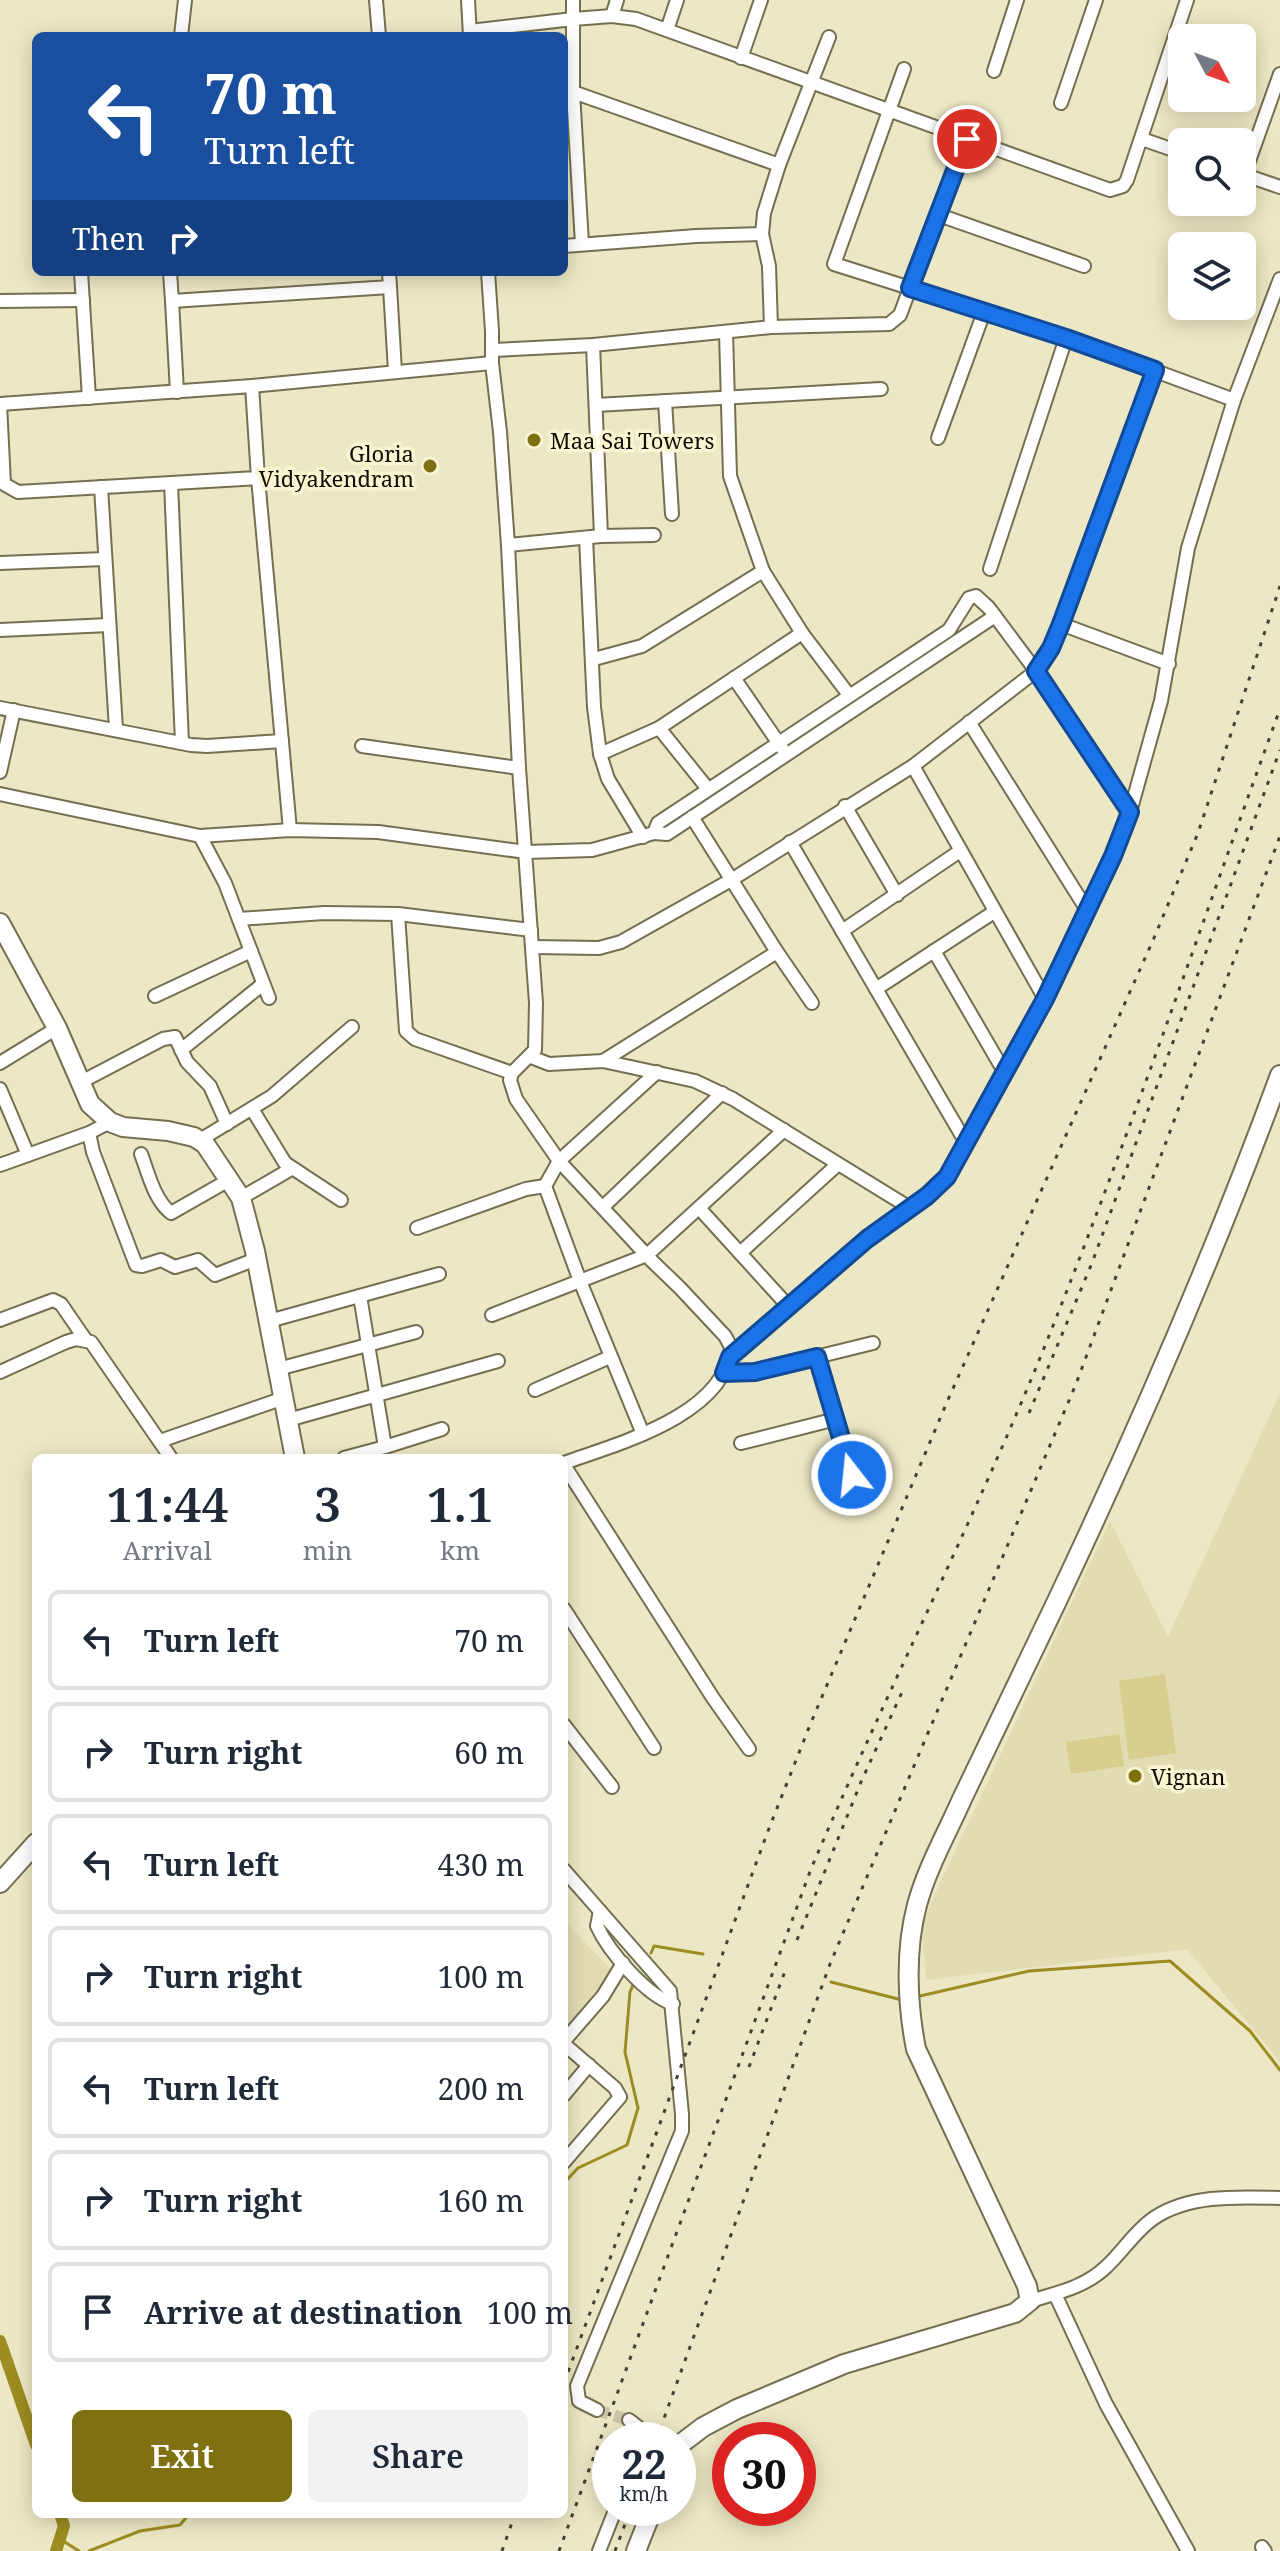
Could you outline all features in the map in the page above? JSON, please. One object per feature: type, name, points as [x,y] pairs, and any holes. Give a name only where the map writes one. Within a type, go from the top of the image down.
[{"type":"street","points":[[181,32],[185,0]]},
{"type":"street","points":[[376,0],[379,32]]},
{"type":"street","points":[[468,0],[470,32]]},
{"type":"street","points":[[573,0],[573,92],[582,244]]},
{"type":"street","points":[[612,16],[617,0]]},
{"type":"street","points":[[667,30],[677,0]]},
{"type":"street","points":[[741,58],[761,0]]},
{"type":"street","points":[[994,71],[1017,0]]},
{"type":"street","points":[[1061,103],[1096,0]]},
{"type":"street","points":[[484,32],[573,19],[612,16],[636,19],[1110,190],[1123,186],[1127,180],[1187,0]]},
{"type":"street","points":[[771,327],[769,266],[762,234],[764,213],[779,165],[829,37]]},
{"type":"street","points":[[904,69],[834,264],[1066,338],[1234,400]]},
{"type":"street","points":[[1256,139],[1280,74]]},
{"type":"street","points":[[573,92],[779,165]]},
{"type":"street","points":[[258,478],[18,492],[4,484],[0,404],[252,386],[395,371],[492,356],[771,327],[889,324],[900,315],[967,139]]},
{"type":"street","points":[[1142,139],[1168,148]]},
{"type":"street","points":[[1256,179],[1280,187]]},
{"type":"street","points":[[939,215],[1084,266]]},
{"type":"street","points":[[568,246],[762,234]]},
{"type":"street","points":[[81,276],[89,398]]},
{"type":"street","points":[[170,276],[177,392]]},
{"type":"street","points":[[389,276],[395,371]]},
{"type":"street","points":[[488,276],[508,545],[537,1042],[531,1057],[512,1073],[512,1089],[559,1161],[725,1336],[731,1347],[724,1373],[685,1411],[643,1434],[568,1462]]},
{"type":"street","points":[[730,1357],[867,1239],[947,1177],[1045,999],[1130,812],[1169,664],[1188,548],[1234,400],[1280,279]]},
{"type":"street","points":[[172,301],[390,287]]},
{"type":"street","points":[[0,301],[83,300]]},
{"type":"street","points":[[938,438],[984,312]]},
{"type":"street","points":[[726,332],[730,476],[763,571],[802,633],[849,695]]},
{"type":"street","points":[[990,569],[1066,338]]},
{"type":"street","points":[[593,345],[601,536]]},
{"type":"street","points":[[532,947],[609,946],[731,880],[913,766],[1036,671],[1061,624],[1155,370]]},
{"type":"street","points":[[252,386],[290,830]]},
{"type":"street","points":[[596,405],[881,389]]},
{"type":"street","points":[[665,401],[672,514]]},
{"type":"street","points":[[171,483],[182,743]]},
{"type":"street","points":[[101,487],[116,729]]},
{"type":"street","points":[[508,545],[601,536],[654,535]]},
{"type":"street","points":[[586,538],[594,707],[600,754],[608,779],[648,835]]},
{"type":"street","points":[[0,563],[105,559]]},
{"type":"street","points":[[594,659],[642,646],[763,571]]},
{"type":"street","points":[[648,835],[658,823],[949,630],[969,598],[976,596],[1036,671],[1130,812]]},
{"type":"street","points":[[0,794],[200,836],[290,830],[378,832],[526,852],[592,850],[648,835],[667,834],[995,616]]},
{"type":"street","points":[[1061,624],[1169,664]]},
{"type":"street","points":[[0,630],[109,625]]},
{"type":"street","points":[[600,754],[659,728],[802,633]]},
{"type":"street","points":[[734,678],[786,755]]},
{"type":"street","points":[[0,708],[207,746],[282,741]]},
{"type":"street","points":[[0,772],[14,710]]},
{"type":"street","points":[[969,722],[1087,910]]},
{"type":"street","points":[[659,728],[708,789]]},
{"type":"street","points":[[362,746],[519,768]]},
{"type":"street","points":[[913,766],[1045,999]]},
{"type":"street","points":[[845,806],[897,895]]},
{"type":"street","points":[[692,817],[812,1003]]},
{"type":"street","points":[[200,836],[225,883],[269,998]]},
{"type":"street","points":[[790,842],[965,1141]]},
{"type":"street","points":[[842,931],[960,851]]},
{"type":"street","points":[[876,989],[994,912]]},
{"type":"street","points":[[239,919],[324,913],[398,914],[531,930]]},
{"type":"street","points":[[398,914],[406,1031],[415,1039],[512,1073]]},
{"type":"street","points":[[0,923],[57,1028],[90,1104],[110,1122],[123,1127],[168,1131],[200,1140],[241,1198],[294,1454]]},
{"type":"street","points":[[155,996],[251,951]]},
{"type":"street","points":[[934,951],[1005,1073]]},
{"type":"street","points":[[603,1061],[777,952]]},
{"type":"street","points":[[181,1050],[263,984]]},
{"type":"street","points":[[200,1140],[252,1109],[303,1071],[352,1027]]},
{"type":"street","points":[[0,1063],[57,1028]]},
{"type":"street","points":[[81,1082],[163,1039],[175,1037],[187,1062],[210,1086],[227,1124]]},
{"type":"street","points":[[531,1057],[549,1064],[603,1061],[695,1081],[722,1093],[910,1208]]},
{"type":"street","points":[[643,1434],[545,1186],[559,1161],[657,1072]]},
{"type":"street","points":[[1030,2301],[1027,2286],[916,2049],[910,2017],[910,1949],[916,1909],[922,1888],[953,1819],[1180,1332],[1280,1075]]},
{"type":"street","points":[[0,1089],[28,1155]]},
{"type":"street","points":[[603,1207],[722,1093]]},
{"type":"street","points":[[252,1109],[278,1154],[291,1169],[341,1200]]},
{"type":"street","points":[[0,1165],[89,1133],[110,1122]]},
{"type":"street","points":[[492,1315],[647,1255],[784,1130]]},
{"type":"street","points":[[89,1133],[93,1152],[136,1265],[161,1260],[175,1267],[198,1260],[215,1275],[256,1259]]},
{"type":"street","points":[[141,1154],[152,1183],[171,1213],[229,1180]]},
{"type":"street","points":[[740,1253],[837,1165]]},
{"type":"street","points":[[241,1198],[291,1169]]},
{"type":"street","points":[[417,1228],[526,1189],[545,1186]]},
{"type":"street","points":[[699,1208],[789,1307]]},
{"type":"street","points":[[269,1321],[439,1274]]},
{"type":"street","points":[[360,1296],[385,1447]]},
{"type":"street","points":[[0,1320],[53,1300],[61,1304],[85,1339],[96,1347],[168,1454]]},
{"type":"street","points":[[278,1369],[416,1332]]},
{"type":"street","points":[[0,1372],[66,1342],[85,1339]]},
{"type":"street","points":[[724,1373],[755,1372],[873,1343]]},
{"type":"street","points":[[535,1390],[610,1357]]},
{"type":"street","points":[[817,1357],[852,1475]]},
{"type":"street","points":[[288,1420],[498,1361]]},
{"type":"street","points":[[160,1441],[284,1398]]},
{"type":"street","points":[[741,1443],[836,1419]]},
{"type":"street","points":[[359,1454],[442,1429]]},
{"type":"street","points":[[568,1470],[713,1698],[749,1749]]},
{"type":"street","points":[[568,1615],[654,1748]]},
{"type":"street","points":[[568,1730],[612,1787]]},
{"type":"street","points":[[0,1883],[32,1847]]},
{"type":"street","points":[[568,1875],[670,1991],[682,2131],[577,2386],[579,2401],[597,2410]]},
{"type":"street","points":[[600,1911],[597,1926],[623,1963],[657,1997],[673,2004]]},
{"type":"street","points":[[568,2037],[603,1996],[623,1963]]},
{"type":"street","points":[[568,2046],[615,2088],[620,2097],[568,2157]]},
{"type":"street","points":[[568,2090],[589,2065]]},
{"type":"street","points":[[696,2432],[737,2409],[844,2364],[1015,2313],[1030,2301],[1070,2290],[1105,2269],[1142,2227],[1157,2216],[1185,2204],[1211,2199],[1280,2198]]},
{"type":"street","points":[[1055,2294],[1106,2404],[1188,2551]]},
{"type":"street","points":[[599,2551],[609,2526]]},
{"type":"street","points":[[628,2551],[637,2526]]},
{"type":"street","points":[[636,2551],[646,2526]]},
{"type":"shaded area","name":"Vignan","points":[[1280,1393],[1280,2062],[1187,1949],[926,1980],[922,1927],[935,1894],[1110,1521],[1168,1637]]},
{"type":"shaded area","points":[[1165,1674],[1176,1753],[1129,1760],[1119,1681]]},
{"type":"shaded area","points":[[1119,1734],[1124,1766],[1071,1774],[1066,1742]]},
{"type":"shaded area","points":[[568,1924],[615,1974],[568,2026]]},
{"type":"waterway","points":[[651,1953],[654,1946],[703,1954]]},
{"type":"waterway","points":[[920,1996],[1029,1971],[1170,1961],[1250,2031],[1280,2070]]},
{"type":"waterway","points":[[831,1982],[902,2000]]},
{"type":"waterway","points":[[568,2179],[578,2168],[627,2145],[638,2108],[625,2052],[633,1985]]},
{"type":"waterway","points":[[0,2341],[32,2433]]},
{"type":"waterway","points":[[56,2551],[64,2526],[61,2518]]},
{"type":"waterway","points":[[89,2551],[140,2531],[180,2525],[186,2518]]},
{"type":"waterway","points":[[60,2539],[79,2551]]},
{"type":"tunnel","points":[[597,2410],[629,2420]]},
{"type":"railway","points":[[568,2372],[810,1725],[947,1402],[1198,833],[1280,586]]},
{"type":"railway","points":[[559,2551],[811,1869],[985,1487],[1040,1358],[1133,1116],[1280,709]]},
{"type":"railway","points":[[1029,1413],[1092,1263],[1280,750]]},
{"type":"railway","points":[[663,2422],[830,1964],[1076,1384],[1280,836]]},
{"type":"railway","points":[[797,1940],[861,1782],[903,1690]]},
{"type":"railway","points":[[749,2067],[787,1966]]},
{"type":"railway","points":[[502,2551],[514,2518]]},
{"type":"railway","points":[[615,2551],[624,2526]]},
{"type":"place","name":"Maa Sai Towers","points":[[534,440]]},
{"type":"place","name":"Gloria Vidyakendram","points":[[430,466]]},
{"type":"place","name":"Vignan","points":[[1135,1776]]},
{"type":"route","points":[[852,1475],[817,1357],[755,1372],[724,1373],[730,1357],[867,1239],[927,1196],[947,1177],[1045,999],[1113,856],[1130,812],[1036,671],[1051,648],[1061,624],[1155,370],[910,288],[967,139]]}]
